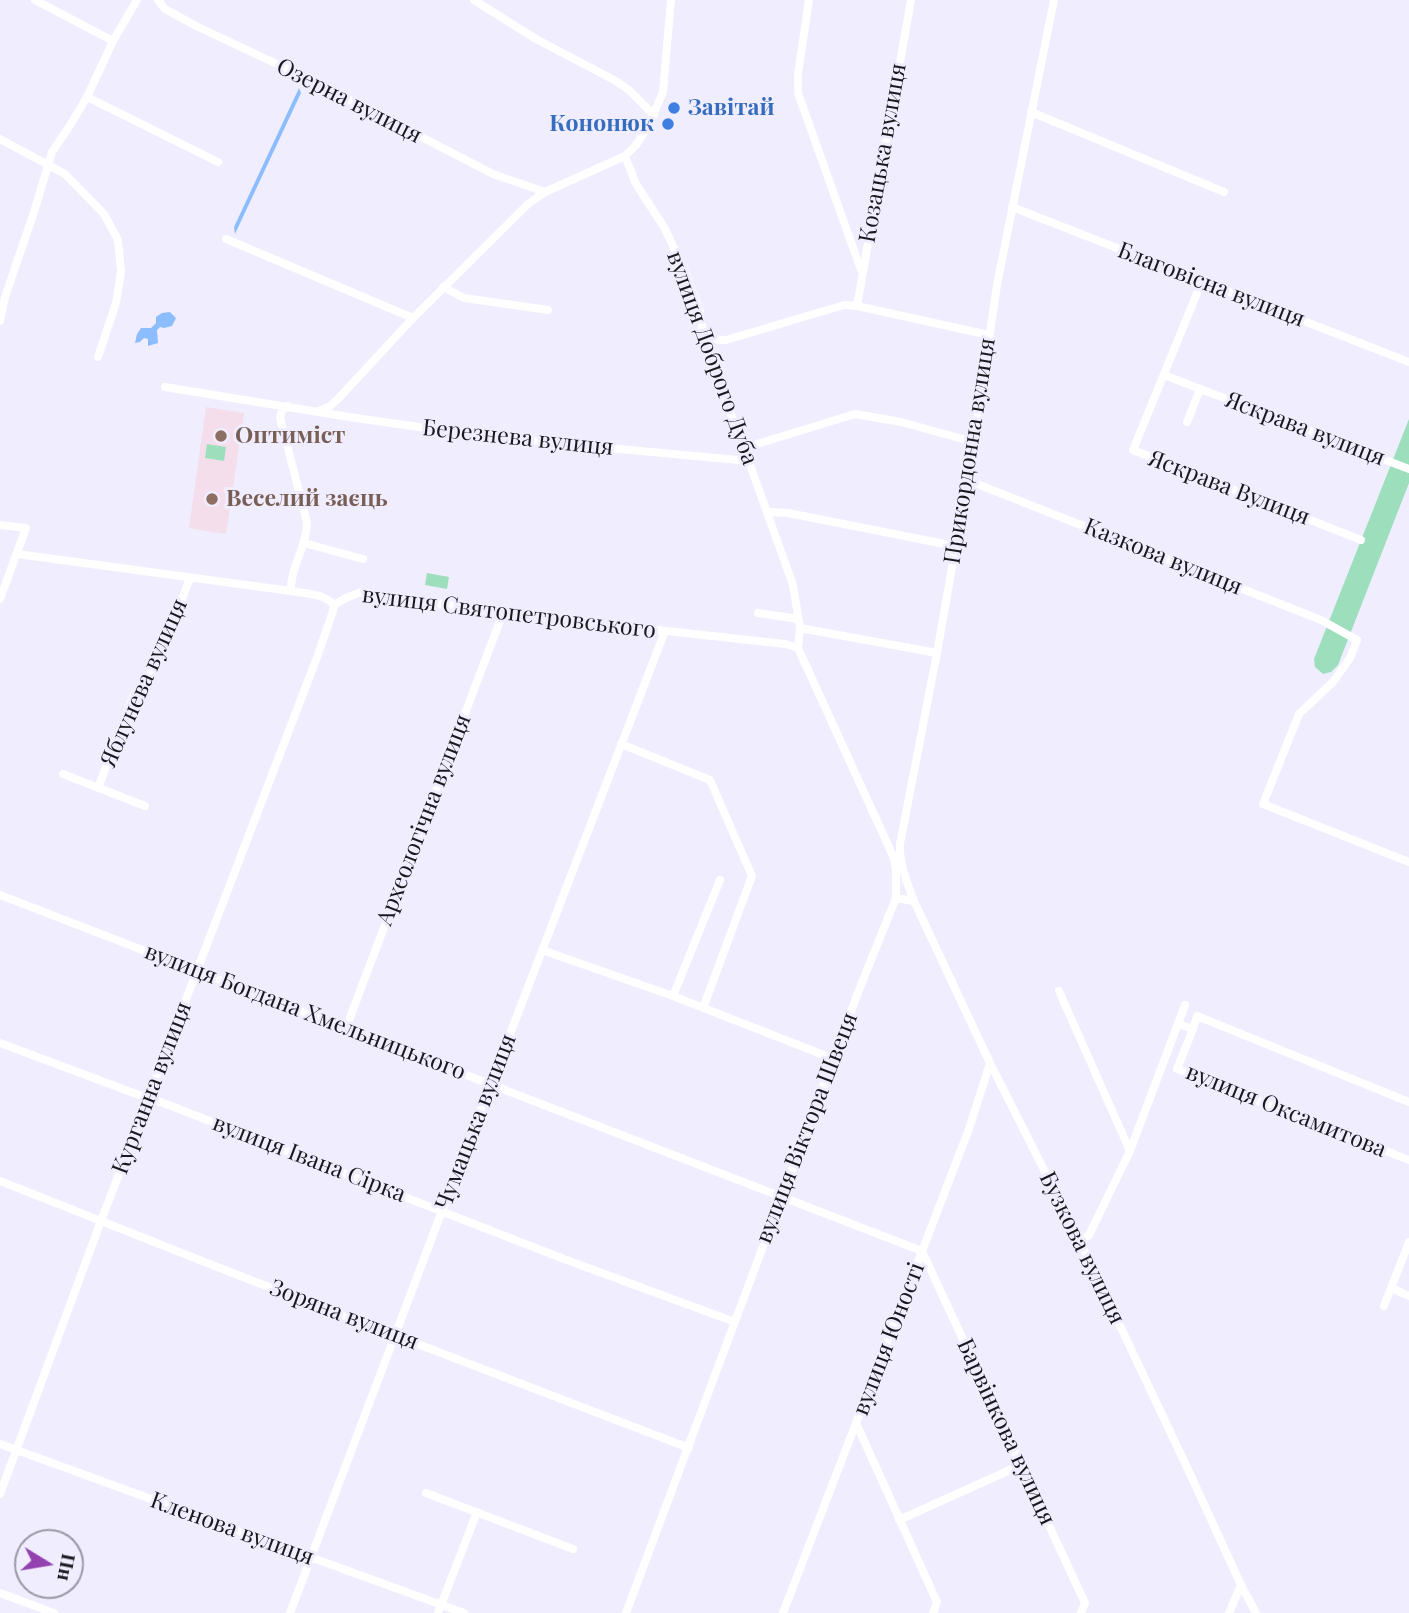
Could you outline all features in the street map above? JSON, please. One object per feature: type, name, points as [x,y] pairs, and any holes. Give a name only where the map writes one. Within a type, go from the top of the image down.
[{"type":"street","points":[[35,0],[113,41]]},
{"type":"street","points":[[0,321],[52,152],[87,96],[113,41],[137,0]]},
{"type":"street","name":"Озерна вулиця","points":[[158,0],[165,9],[196,26],[311,80],[493,174],[545,192]]},
{"type":"street","points":[[474,0],[487,4],[536,39],[616,81],[654,115]]},
{"type":"street","points":[[318,411],[329,407],[338,399],[443,287],[528,204],[545,192],[625,156],[636,145],[654,115],[663,92],[671,0]]},
{"type":"street","points":[[809,0],[798,74],[799,93],[862,272]]},
{"type":"street","name":"Козацька вулиця","points":[[856,306],[911,0]]},
{"type":"street","name":"Прикордонна вулиця","points":[[914,901],[904,871],[900,844],[937,653],[1012,207],[1054,0]]},
{"type":"street","points":[[87,96],[218,162]]},
{"type":"street","points":[[1031,112],[1224,192]]},
{"type":"street","points":[[0,139],[65,174],[78,185],[104,214],[118,240],[121,272],[116,303],[98,357]]},
{"type":"street","name":"вулиця Доброго Дуба","points":[[625,156],[636,184],[664,226],[700,312],[705,348],[793,585],[800,628],[798,648]]},
{"type":"street","name":"Благовісна вулиця","points":[[1012,207],[1409,362]]},
{"type":"street","points":[[226,239],[413,318]]},
{"type":"street","points":[[1164,375],[1202,281]]},
{"type":"street","points":[[443,287],[464,298],[548,310]]},
{"type":"street","points":[[704,340],[726,340],[844,305],[989,335]]},
{"type":"street","name":"Яскрава вулиця","points":[[1164,375],[1409,469]]},
{"type":"street","name":"Яскрава Вулиця","points":[[1164,375],[1133,450],[1361,540]]},
{"type":"street","name":"Березнева вулиця","points":[[165,387],[489,437],[749,461]]},
{"type":"street","name":"Яскрава вулиця","points":[[1187,422],[1200,389]]},
{"type":"street","points":[[288,406],[282,411],[280,418],[307,522],[307,533],[292,575],[291,591]]},
{"type":"street","points":[[744,448],[855,414],[901,422],[974,442]]},
{"type":"street","name":"Казкова вулиця","points":[[967,480],[1321,620],[1357,640],[1350,658],[1333,682],[1299,714],[1264,804],[1409,862]]},
{"type":"street","points":[[768,512],[788,513],[955,547]]},
{"type":"street","points":[[0,525],[26,528],[0,598]]},
{"type":"street","points":[[304,543],[363,559]]},
{"type":"street","name":"вулиця Святопетровського","points":[[17,554],[291,591],[323,597],[334,605],[361,592],[503,613],[785,644],[798,648]]},
{"type":"street","name":"Яблунева вулиця","points":[[98,788],[134,694],[157,666],[190,578]]},
{"type":"street","name":"Курганна вулиця","points":[[0,1494],[148,1097],[312,673],[334,605]]},
{"type":"street","name":"Археологічна вулиця","points":[[346,1028],[503,613]]},
{"type":"street","points":[[758,613],[798,619]]},
{"type":"street","points":[[800,628],[937,653]]},
{"type":"street","name":"Чумацька вулиця","points":[[290,1613],[665,631]]},
{"type":"street","name":"вулиця Віктора Швеця","points":[[626,1613],[859,990],[896,898],[893,856],[798,648]]},
{"type":"street","points":[[621,744],[710,780],[752,876],[703,1008]]},
{"type":"street","name":"Яблунева вулиця","points":[[63,774],[145,806]]},
{"type":"street","points":[[673,996],[720,880]]},
{"type":"street","name":"вулиця Богдана Хмельницького","points":[[0,895],[922,1251]]},
{"type":"street","points":[[896,898],[914,901]]},
{"type":"street","name":"Бузкова вулиця","points":[[914,901],[990,1063],[1080,1241],[1256,1613]]},
{"type":"street","points":[[542,950],[673,996],[834,1059]]},
{"type":"street","points":[[1059,991],[1130,1152]]},
{"type":"street","points":[[1080,1241],[1089,1235],[1130,1152],[1185,1005]]},
{"type":"street","points":[[1193,1028],[1197,1016],[1409,1102]]},
{"type":"street","name":"вулиця Оксамитова","points":[[1178,1024],[1193,1028],[1177,1069],[1409,1160]]},
{"type":"street","name":"вулиця Івана Сірка","points":[[0,1043],[148,1097],[564,1259],[734,1322]]},
{"type":"street","name":"вулиця Юності","points":[[783,1613],[969,1129],[990,1063]]},
{"type":"street","name":"Зоряна вулиця","points":[[0,1181],[689,1448]]},
{"type":"street","points":[[1384,1306],[1409,1244]]},
{"type":"street","name":"Барвінкова вулиця","points":[[922,1251],[1085,1602],[1081,1613]]},
{"type":"street","points":[[1391,1288],[1409,1296]]},
{"type":"street","points":[[856,1423],[937,1602],[933,1613]]},
{"type":"street","name":"Кленова вулиця","points":[[0,1444],[311,1556],[440,1609],[464,1613]]},
{"type":"street","points":[[899,1520],[1021,1465]]},
{"type":"street","points":[[426,1493],[573,1549]]},
{"type":"street","points":[[440,1609],[477,1512]]},
{"type":"street","points":[[1229,1613],[1241,1585]]},
{"type":"street","points":[[0,1593],[54,1613]]},
{"type":"shaded area","points":[[206,407],[244,413],[226,534],[189,528]]},
{"type":"green space","points":[[1409,419],[1409,483],[1338,665],[1331,672],[1323,674],[1315,667],[1314,659]]},
{"type":"green space","points":[[207,444],[226,447],[224,461],[205,458]]},
{"type":"green space","points":[[427,573],[449,577],[447,589],[425,585]]},
{"type":"water","points":[[299,88],[301,93],[235,234],[234,227]]},
{"type":"water","points":[[170,312],[176,318],[172,326],[160,327],[157,330],[158,343],[148,346],[148,339],[144,338],[135,343],[141,328],[151,328],[156,323],[156,317]]},
{"type":"place","name":"Завітай","points":[[674,108]]},
{"type":"place","name":"Кононюк","points":[[668,124]]},
{"type":"place","name":"Оптиміст","points":[[221,436]]},
{"type":"place","name":"Веселий заєць","points":[[212,499]]}]
